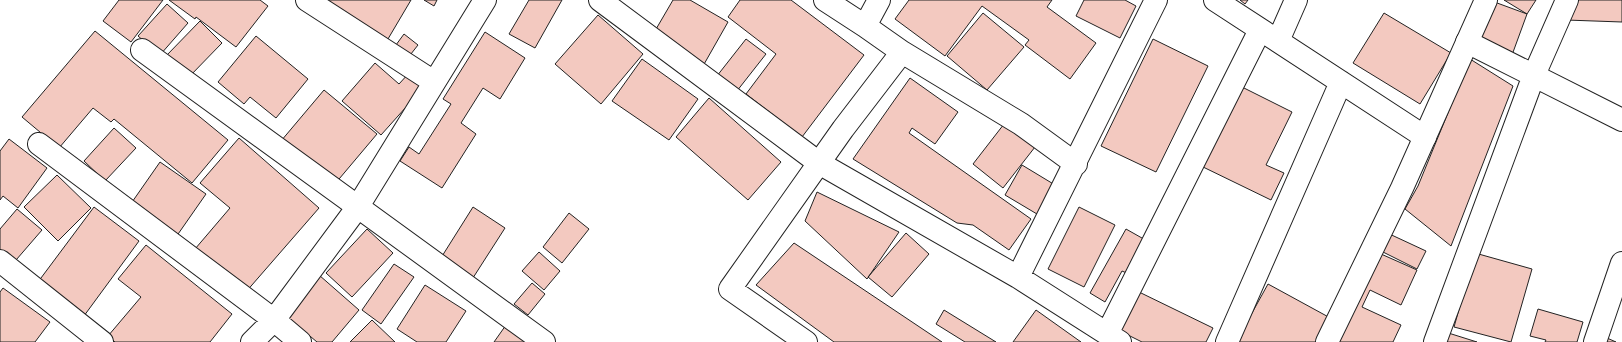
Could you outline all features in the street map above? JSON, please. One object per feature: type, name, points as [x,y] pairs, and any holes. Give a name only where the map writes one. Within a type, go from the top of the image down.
[{"type":"street","points":[[307,0],[434,82]]},
{"type":"street","points":[[252,342],[274,320],[357,208],[486,0]]},
{"type":"street","points":[[600,0],[819,163],[1018,277],[1113,338],[1269,36],[1296,0]]},
{"type":"street","points":[[825,0],[902,52],[1021,124],[1076,164]]},
{"type":"street","points":[[865,26],[878,0]]},
{"type":"street","points":[[1018,277],[1076,164],[1156,0]]},
{"type":"street","points":[[1215,0],[1425,137]]},
{"type":"street","points":[[1327,342],[1402,188],[1486,0]]},
{"type":"street","points":[[1435,342],[1534,75],[1567,0]]},
{"type":"street","points":[[1467,42],[1622,120]]},
{"type":"street","points":[[142,50],[357,208],[544,342]]},
{"type":"street","points":[[795,339],[730,289],[819,163],[902,52]]},
{"type":"street","points":[[1227,342],[1341,82]]},
{"type":"street","points":[[39,144],[274,320],[300,342]]},
{"type":"street","points":[[0,261],[102,342]]},
{"type":"street","points":[[1595,342],[1622,263]]},
{"type":"building","points":[[119,0],[163,0],[131,42],[103,21]]},
{"type":"building","points":[[169,0],[260,0],[268,6],[236,47],[196,17],[195,19]]},
{"type":"building","points":[[322,0],[411,0],[385,44]]},
{"type":"building","points":[[424,0],[437,0],[434,6]]},
{"type":"building","points":[[529,0],[562,0],[535,48],[509,34]]},
{"type":"building","points":[[673,0],[690,0],[728,22],[703,66],[652,36]]},
{"type":"building","points":[[740,0],[791,0],[864,55],[802,137],[746,94],[776,54],[728,17]]},
{"type":"building","points":[[909,0],[1052,0],[1047,7],[1096,43],[1070,79],[1025,45],[1029,40],[982,6],[945,56],[895,19]]},
{"type":"building","points":[[1084,0],[1125,0],[1136,6],[1120,38],[1076,16]]},
{"type":"building","points":[[1240,0],[1248,0],[1245,4]]},
{"type":"building","points":[[1489,0],[1527,14],[1512,55],[1466,38]]},
{"type":"building","points":[[1504,0],[1536,0],[1527,14]]},
{"type":"building","points":[[1575,0],[1622,0],[1622,22],[1566,20]]},
{"type":"building","points":[[167,4],[188,23],[160,55],[138,36]]},
{"type":"building","points":[[983,13],[1024,47],[987,90],[947,56]]},
{"type":"building","points":[[1384,13],[1451,53],[1420,104],[1353,63]]},
{"type":"building","points":[[598,15],[643,54],[601,104],[555,64]]},
{"type":"building","points":[[200,21],[222,43],[188,78],[166,56]]},
{"type":"building","points":[[95,31],[228,140],[192,183],[114,119],[111,122],[93,108],[59,148],[22,117]]},
{"type":"building","points":[[485,32],[525,58],[500,99],[483,88],[461,123],[476,134],[442,188],[400,161],[409,147],[419,154],[451,104],[443,99]]},
{"type":"building","points":[[404,34],[418,45],[407,59],[393,49]]},
{"type":"building","points":[[256,36],[308,79],[276,118],[250,97],[244,104],[218,82]]},
{"type":"building","points":[[746,39],[766,54],[733,96],[713,81]]},
{"type":"building","points":[[1153,39],[1208,66],[1156,172],[1101,146]]},
{"type":"building","points":[[642,59],[698,99],[669,140],[612,101]]},
{"type":"building","points":[[1470,59],[1513,86],[1451,246],[1405,209],[1418,186]]},
{"type":"building","points":[[375,63],[399,84],[409,73],[424,87],[381,135],[342,101]]},
{"type":"building","points":[[910,78],[958,112],[935,144],[912,128],[909,133],[1031,219],[1009,250],[973,225],[957,223],[853,159]]},
{"type":"building","points":[[1240,86],[1292,112],[1266,165],[1284,173],[1271,200],[1201,166]]},
{"type":"building","points":[[324,90],[377,134],[334,185],[281,141]]},
{"type":"building","points":[[709,98],[781,162],[748,200],[676,137]]},
{"type":"building","points":[[1004,124],[1035,147],[1003,188],[973,164]]},
{"type":"building","points":[[114,128],[136,148],[105,181],[84,161]]},
{"type":"building","points":[[239,138],[319,208],[245,293],[195,249],[230,208],[200,183]]},
{"type":"building","points":[[9,139],[47,168],[18,208],[3,196],[0,200],[0,151]]},
{"type":"building","points":[[160,162],[206,194],[176,237],[130,205]]},
{"type":"building","points":[[1022,165],[1060,188],[1042,217],[1005,195]]},
{"type":"building","points":[[57,175],[91,208],[58,241],[24,207]]},
{"type":"building","points":[[817,192],[899,232],[867,279],[805,221]]},
{"type":"building","points":[[94,207],[139,241],[81,320],[35,286]]},
{"type":"building","points":[[473,207],[505,228],[471,281],[439,261]]},
{"type":"building","points":[[1079,207],[1115,225],[1084,287],[1048,269]]},
{"type":"building","points":[[17,209],[42,230],[10,267],[0,259],[0,229]]},
{"type":"building","points":[[569,213],[589,229],[562,263],[543,247]]},
{"type":"building","points":[[367,229],[393,253],[352,297],[326,273]]},
{"type":"building","points":[[1126,229],[1149,242],[1131,275],[1122,271],[1105,302],[1090,293]]},
{"type":"building","points":[[1383,231],[1426,251],[1417,269],[1375,248]]},
{"type":"building","points":[[906,233],[929,254],[892,297],[868,277]]},
{"type":"building","points":[[794,243],[942,342],[834,342],[756,285]]},
{"type":"building","points":[[146,245],[232,314],[210,342],[115,342],[108,336],[141,297],[118,279]]},
{"type":"building","points":[[1372,250],[1417,270],[1401,305],[1370,290],[1362,307],[1401,325],[1393,342],[1331,342]]},
{"type":"building","points":[[539,252],[560,271],[544,290],[522,271]]},
{"type":"building","points":[[1475,253],[1532,269],[1511,342],[1454,327]]},
{"type":"building","points":[[394,264],[414,277],[381,324],[362,310]]},
{"type":"building","points":[[319,275],[359,310],[332,342],[317,342],[285,315]]},
{"type":"building","points":[[532,283],[545,294],[528,315],[514,304]]},
{"type":"building","points":[[1268,284],[1334,320],[1322,342],[1236,342]]},
{"type":"building","points":[[425,285],[466,311],[446,342],[417,342],[397,329]]},
{"type":"building","points":[[3,288],[50,322],[35,342],[0,342],[0,292]]},
{"type":"building","points":[[1139,292],[1213,328],[1206,342],[1142,342],[1120,331]]},
{"type":"building","points":[[1538,309],[1583,322],[1577,342],[1545,342],[1546,340],[1530,336]]},
{"type":"building","points":[[944,310],[996,342],[965,342],[936,324]]},
{"type":"building","points":[[1036,310],[1081,342],[1013,342]]},
{"type":"building","points":[[372,320],[395,342],[350,342]]},
{"type":"building","points":[[506,325],[532,342],[494,342]]},
{"type":"building","points":[[1442,331],[1477,342],[1439,342]]},
{"type":"building","points":[[1607,338],[1616,342],[1606,342]]}]
